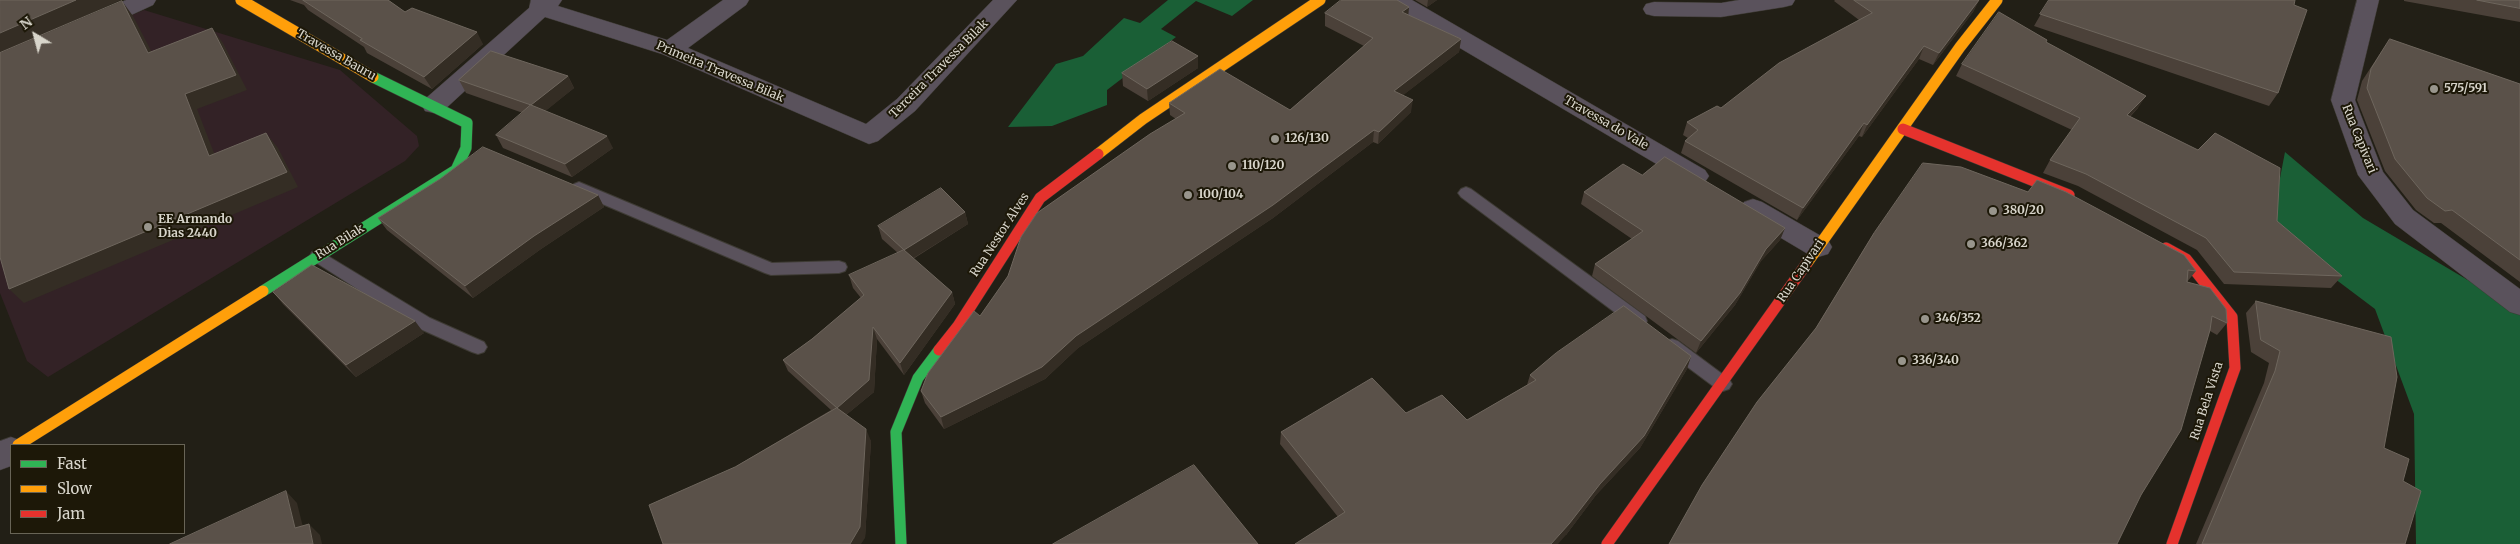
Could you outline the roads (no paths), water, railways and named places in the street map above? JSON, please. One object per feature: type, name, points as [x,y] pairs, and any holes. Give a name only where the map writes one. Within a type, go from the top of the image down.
[{"type":"street","points":[[73,33],[145,0]]},
{"type":"street","name":"Travessa Bauru","points":[[241,0],[368,74],[434,105]]},
{"type":"street","points":[[670,49],[738,0]]},
{"type":"street","name":"Terceira Travessa Bilak","points":[[869,135],[906,105],[1006,0]]},
{"type":"street","name":"Rua Nestor Alves","points":[[901,544],[896,432],[903,414],[918,378],[958,326],[1040,198],[1143,119],[1320,0]]},
{"type":"street","name":"Travessa do Vale","points":[[1395,0],[1818,247]]},
{"type":"street","points":[[1654,9],[1722,10],[1784,0]]},
{"type":"street","name":"Rua Capivari","points":[[1607,544],[1723,384],[1960,47],[1997,0]]},
{"type":"street","name":"Rua Capivari","points":[[2368,0],[2343,100],[2371,175],[2404,217],[2520,304]]},
{"type":"street","points":[[434,105],[544,3]]},
{"type":"street","name":"Primeira Travessa Bilak","points":[[544,3],[670,49],[869,135]]},
{"type":"street","name":"Rua Bilak","points":[[20,444],[456,170],[466,148],[468,123],[434,105]]},
{"type":"street","points":[[1903,129],[2076,199]]},
{"type":"street","name":"Rua Bela Vista","points":[[2152,240],[2186,259],[2232,317],[2235,368],[2172,544]]},
{"type":"lane","points":[[466,148],[485,151]]},
{"type":"lane","points":[[565,182],[771,269],[839,267]]},
{"type":"lane","points":[[1466,193],[1723,384]]},
{"type":"lane","points":[[318,256],[424,324],[478,347]]},
{"type":"place","name":"575/591","points":[[2434,89]]},
{"type":"place","name":"126/130","points":[[1275,139]]},
{"type":"place","name":"110/120","points":[[1232,166]]},
{"type":"place","name":"100/104","points":[[1188,195]]},
{"type":"place","name":"380/20","points":[[1993,211]]},
{"type":"place","name":"EE Armando Dias 2440","points":[[148,227]]},
{"type":"place","name":"366/362","points":[[1971,244]]},
{"type":"place","name":"346/352","points":[[1925,319]]},
{"type":"place","name":"336/340","points":[[1902,361]]}]
